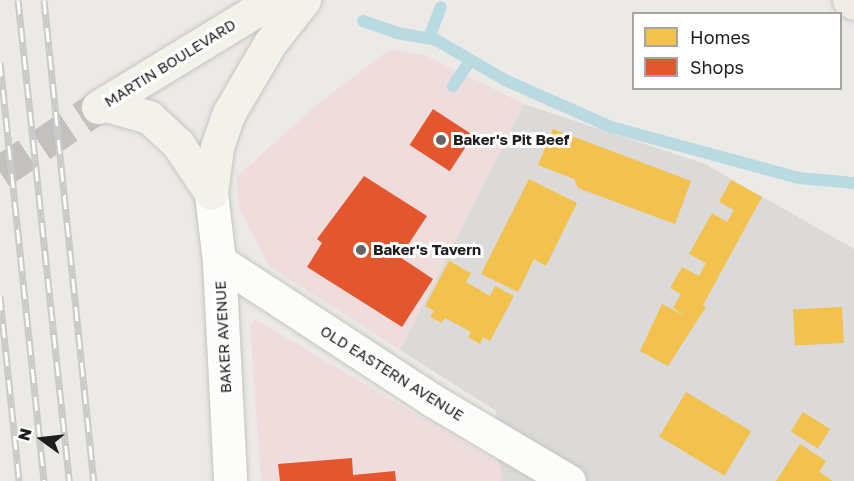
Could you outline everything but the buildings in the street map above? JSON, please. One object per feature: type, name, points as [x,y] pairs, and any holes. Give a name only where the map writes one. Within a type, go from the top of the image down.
[{"type":"main road","name":"MARTIN BOULEVARD","points":[[211,193],[178,144],[149,117],[100,106],[273,0]]},
{"type":"main road","points":[[211,193],[217,147],[229,113],[270,43],[304,0]]},
{"type":"main road","points":[[849,0],[854,3]]},
{"type":"street","name":"BAKER AVENUE","points":[[211,193],[219,261],[230,481]]},
{"type":"street","name":"OLD EASTERN AVENUE","points":[[219,261],[432,400],[569,481]]},
{"type":"shaded area","points":[[390,49],[425,55],[524,104],[400,350],[269,266],[239,207],[237,177],[315,106]]},
{"type":"shaded area","points":[[524,104],[705,164],[854,249],[854,481],[498,481],[496,411],[400,350]]},
{"type":"shaded area","points":[[256,320],[501,464],[501,481],[261,481],[250,325]]},
{"type":"waterway","points":[[429,38],[441,7]]},
{"type":"waterway","points":[[363,21],[397,33],[436,40],[505,80],[611,127],[799,178],[854,183]]},
{"type":"waterway","points":[[453,86],[470,61]]},
{"type":"tunnel","points":[[0,172],[98,107]]},
{"type":"railway","points":[[18,0],[69,481]]},
{"type":"railway","points":[[44,0],[94,481]]},
{"type":"railway","points":[[0,62],[44,481]]},
{"type":"railway","points":[[0,296],[19,481]]},
{"type":"place","name":"Baker's Pit Beef","points":[[441,140]]},
{"type":"place","name":"Baker's Tavern","points":[[361,250]]}]
